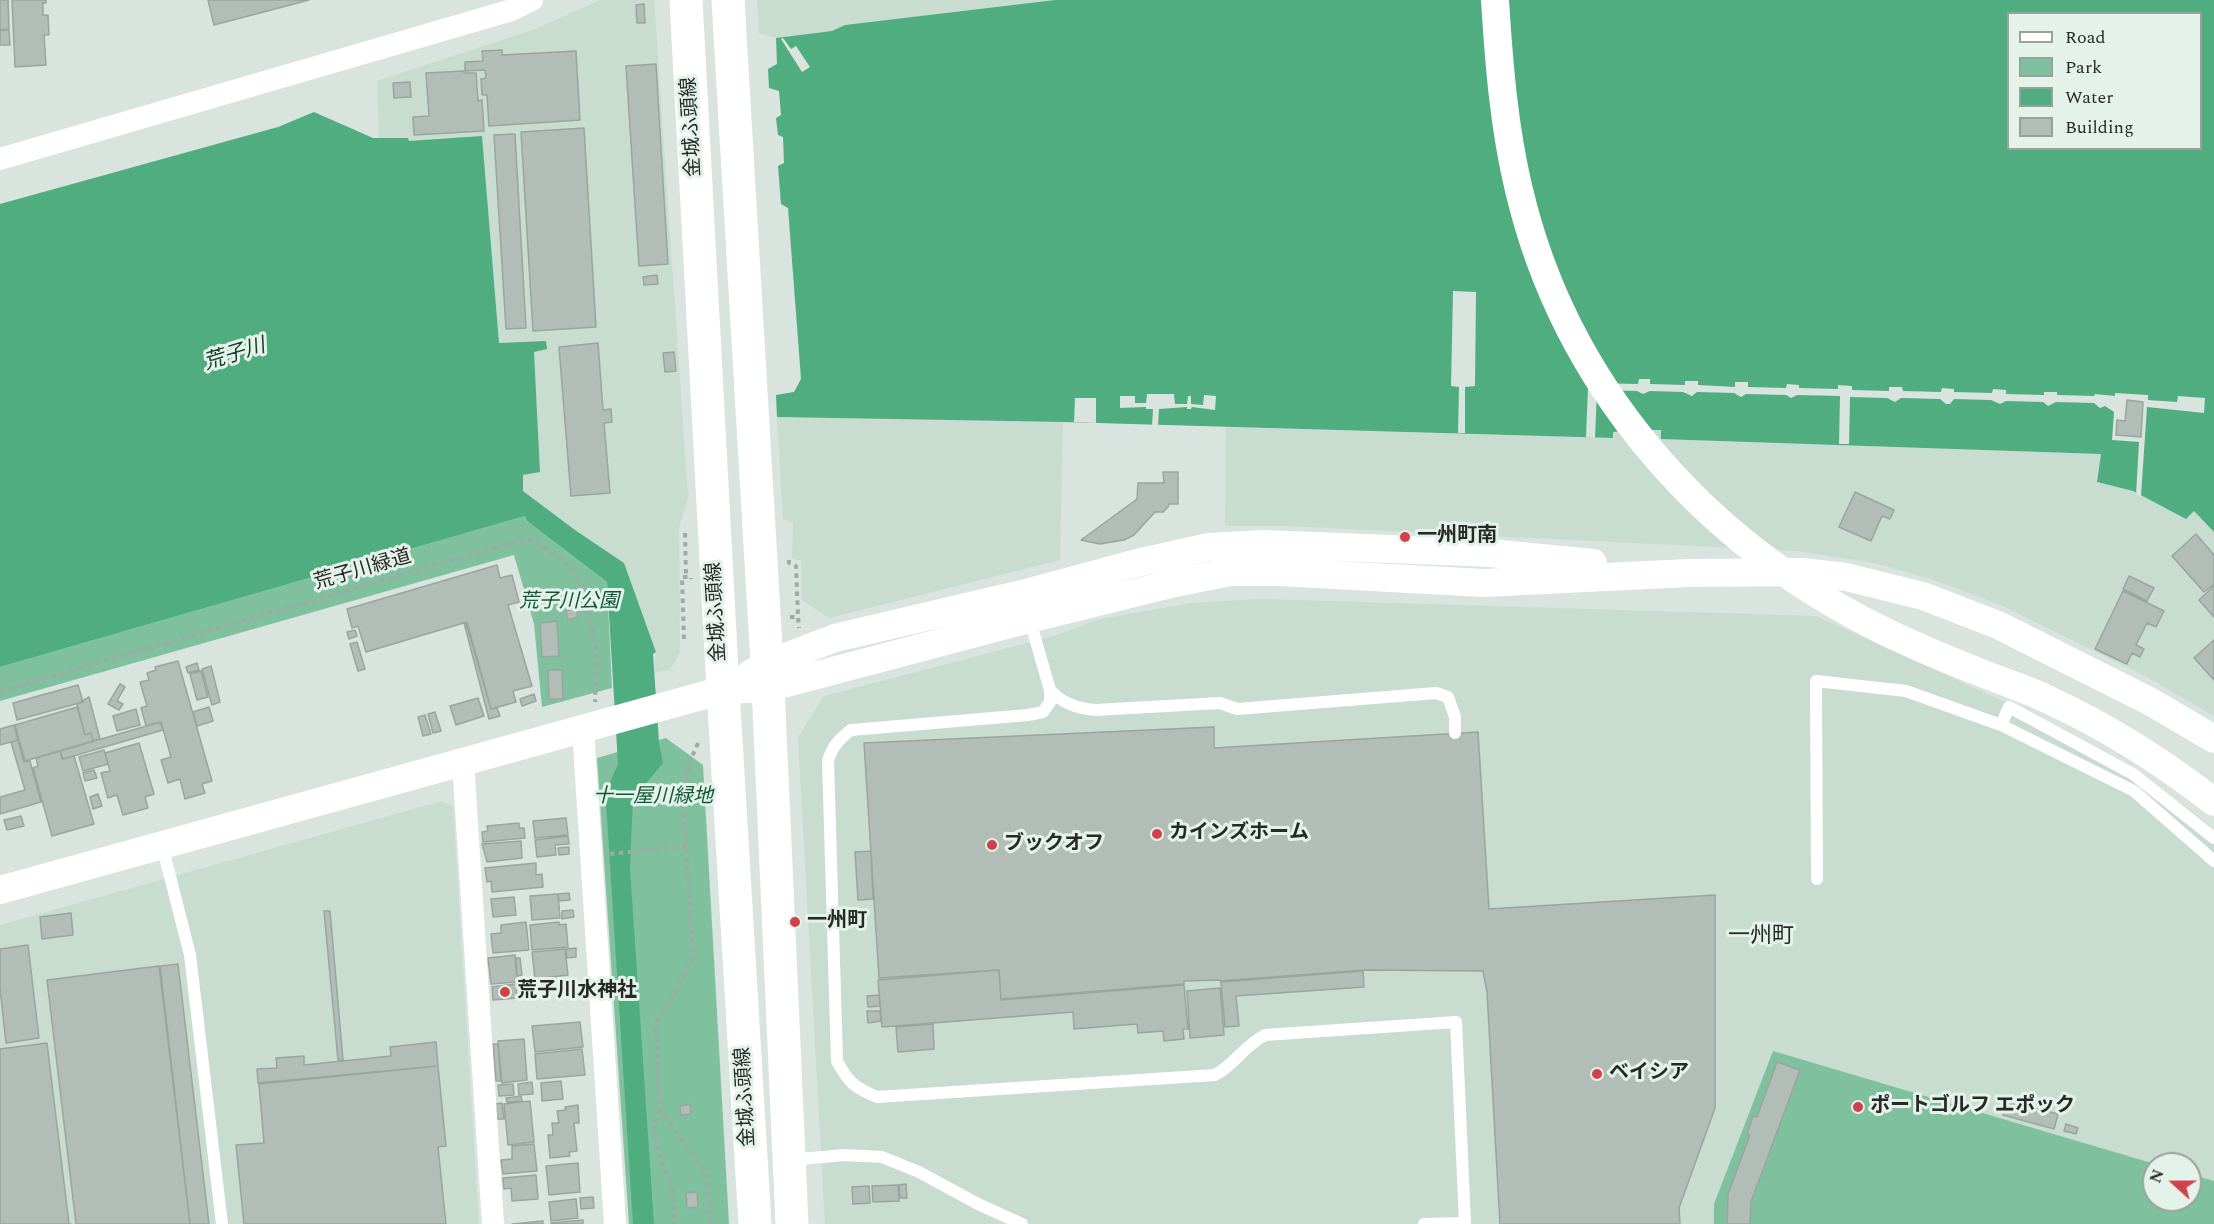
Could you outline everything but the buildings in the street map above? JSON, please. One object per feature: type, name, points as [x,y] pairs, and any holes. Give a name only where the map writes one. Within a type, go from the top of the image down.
[{"type":"main road","name":"金城ふ頭線","points":[[686,0],[723,690],[755,1224]]},
{"type":"main road","name":"金城ふ頭線","points":[[728,0],[767,676],[792,1224]]},
{"type":"street","points":[[0,159],[532,0]]},
{"type":"street","points":[[1495,0],[1508,133],[1519,191],[1534,245],[1556,298],[1588,362],[1640,439],[1666,469],[1702,507],[1750,548],[1820,597],[1901,639],[2050,700],[2131,744],[2214,802]]},
{"type":"street","points":[[0,890],[723,690],[767,676],[835,638],[1230,572],[1279,572],[1484,583],[1688,573],[1802,572],[1846,577],[1923,596],[1998,625],[2151,702],[2214,739]]},
{"type":"street","points":[[596,725],[615,1224]]},
{"type":"street","points":[[463,762],[493,1224]]},
{"type":"lane","points":[[1026,606],[1050,690],[1050,702],[1043,712],[851,730],[840,738],[832,749],[828,761],[837,1061],[847,1079],[861,1090],[877,1097],[1215,1075],[1227,1068],[1254,1040],[1265,1035],[1456,1022],[1465,1223],[1424,1224]]},
{"type":"lane","points":[[1817,879],[1816,681],[1906,691],[2001,725],[2134,791],[2214,861]]},
{"type":"lane","points":[[1050,690],[1057,698],[1076,708],[1095,710],[1220,703],[1237,709],[1436,693],[1448,698],[1455,717],[1455,733]]},
{"type":"lane","points":[[2001,725],[2009,707],[2031,717],[2133,774],[2214,838]]},
{"type":"lane","points":[[162,845],[190,955],[222,1224]]},
{"type":"lane","points":[[789,1160],[844,1155],[882,1156],[1022,1224]]},
{"type":"path","points":[[685,533],[686,577]]},
{"type":"path","name":"荒子川緑道","points":[[0,691],[497,548],[532,540],[570,566],[580,584],[597,651],[596,725]]},
{"type":"path","points":[[788,554],[789,563],[796,566],[798,617]]},
{"type":"path","points":[[684,639],[682,578],[691,577],[691,588]]},
{"type":"path","points":[[672,1224],[676,1214],[666,1168],[657,1144],[655,1124],[660,1109],[656,1022],[674,995],[693,957],[683,799],[689,764],[699,743]]},
{"type":"path","points":[[605,854],[686,846]]},
{"type":"path","points":[[660,1109],[707,1175],[710,1224]]},
{"type":"shaded area","points":[[601,0],[654,0],[688,498],[679,528],[680,652],[670,670],[654,673],[656,652],[624,563],[523,491],[523,474],[540,471],[534,351],[547,342],[499,344],[482,137],[408,141],[407,138],[379,138],[377,81],[535,29]]},
{"type":"shaded area","points":[[757,0],[1055,0],[845,25],[832,31],[776,38],[759,33]]},
{"type":"shaded area","points":[[777,417],[1063,422],[1060,560],[829,618],[802,600],[801,561],[792,558],[793,523],[783,519]]},
{"type":"shaded area","points":[[1226,427],[1612,438],[1613,432],[1661,430],[1662,439],[2101,454],[2097,482],[2133,491],[2186,518],[2194,511],[2214,532],[2214,716],[2145,676],[2001,605],[1931,579],[1874,563],[1797,551],[1288,526],[1225,526]]},
{"type":"shaded area","points":[[1261,599],[1816,616],[2044,720],[2119,761],[2214,829],[2214,1224],[825,1224],[798,737],[824,696],[1054,636],[1100,619],[1191,603]]},
{"type":"shaded area","points":[[442,801],[453,807],[479,1224],[0,1224],[0,925]]},
{"type":"green space","name":"荒子川公園","points":[[525,516],[527,521],[607,582],[612,688],[542,707],[534,624],[514,555],[0,701],[0,667]]},
{"type":"green space","name":"十一屋川緑地","points":[[666,738],[703,765],[729,1224],[629,1224],[597,758]]},
{"type":"green space","name":"ポートゴルフ エポック","points":[[1773,1051],[2142,1160],[2142,1212],[2202,1212],[2202,1178],[2214,1181],[2214,1224],[1714,1224],[1714,1204]]},
{"type":"water","points":[[1055,0],[2214,0],[2214,532],[2194,511],[2186,519],[2133,491],[2097,482],[2101,454],[1661,439],[1661,430],[1648,430],[1647,438],[1623,439],[1623,431],[1613,432],[1613,438],[1063,422],[777,417],[776,395],[794,392],[801,379],[788,208],[781,204],[778,166],[784,163],[783,137],[778,135],[776,118],[781,115],[779,91],[769,88],[768,69],[777,64],[776,38],[832,31],[845,25]]},
{"type":"water","name":"荒子川","points":[[314,112],[373,138],[408,138],[409,141],[482,136],[499,343],[546,341],[547,349],[534,352],[540,472],[523,475],[523,491],[624,563],[656,652],[653,654],[659,742],[663,763],[633,799],[630,868],[654,1224],[633,1224],[606,803],[607,789],[618,764],[607,582],[527,521],[525,516],[0,667],[0,204],[278,127]]},
{"type":"pier","points":[[783,38],[791,49],[796,46],[810,67],[802,72],[781,39]]},
{"type":"pier","points":[[1453,291],[1476,292],[1475,386],[1465,387],[1465,433],[1458,433],[1459,387],[1451,386]]},
{"type":"pier","points":[[1639,379],[1650,379],[1650,384],[1685,385],[1685,381],[1698,381],[1698,385],[1735,387],[1735,382],[1748,382],[1748,387],[1786,388],[1787,384],[1799,385],[1799,388],[1838,389],[1838,385],[1852,386],[1852,390],[1889,391],[1889,387],[1902,387],[1903,391],[1941,392],[1942,388],[1954,389],[1954,392],[1992,393],[1993,389],[2006,390],[2006,394],[2044,395],[2044,392],[2057,392],[2057,395],[2115,396],[2115,393],[2148,395],[2148,400],[2177,402],[2178,396],[2205,398],[2204,413],[2147,407],[2141,496],[2136,495],[2139,442],[2112,440],[2114,412],[2105,406],[2100,408],[2094,403],[2056,402],[2048,406],[2043,402],[2006,401],[2000,404],[1991,400],[1954,399],[1950,404],[1946,404],[1940,399],[1901,398],[1895,402],[1887,398],[1850,397],[1849,444],[1839,444],[1840,396],[1797,395],[1791,398],[1786,395],[1746,394],[1741,397],[1734,393],[1697,392],[1692,396],[1683,392],[1650,391],[1643,394],[1637,391],[1597,390],[1595,438],[1586,437],[1588,387],[1594,383],[1638,384]]},
{"type":"pier","points":[[1147,394],[1174,394],[1175,404],[1187,404],[1188,396],[1191,396],[1191,404],[1203,405],[1204,395],[1216,396],[1215,410],[1192,407],[1191,409],[1187,407],[1159,409],[1158,426],[1152,426],[1153,409],[1120,408],[1120,396],[1135,396],[1135,403],[1146,403]]},
{"type":"pier","points":[[1075,398],[1096,398],[1096,423],[1074,422]]},
{"type":"place","name":"一州町南","points":[[1405,537]]},
{"type":"place","name":"カインズホーム","points":[[1157,834]]},
{"type":"place","name":"ブックオフ","points":[[992,845]]},
{"type":"place","name":"一州町","points":[[795,922]]},
{"type":"place","name":"荒子川水神社","points":[[505,992]]},
{"type":"place","name":"ベイシア","points":[[1597,1074]]},
{"type":"place","name":"ポートゴルフ エポック","points":[[1858,1107]]},
{"type":"district","name":"一州町","points":[[1761,938]]}]
